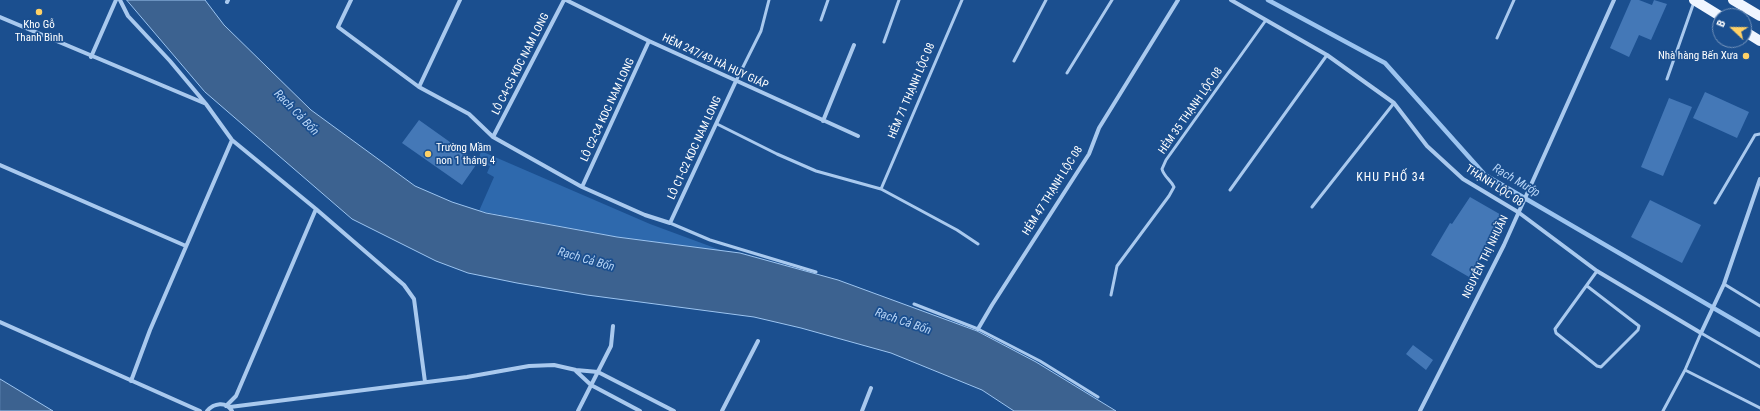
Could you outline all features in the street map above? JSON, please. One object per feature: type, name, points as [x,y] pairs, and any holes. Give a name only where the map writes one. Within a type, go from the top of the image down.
[{"type":"main road","points":[[1694,0],[1712,11]]},
{"type":"main road","points":[[1733,0],[1760,16]]},
{"type":"street","points":[[91,57],[116,0]]},
{"type":"street","points":[[120,0],[128,16],[170,61],[206,104],[232,140],[316,209],[404,285],[414,299],[425,382]]},
{"type":"street","points":[[351,0],[338,27],[419,87],[469,114],[494,137],[582,187],[645,215],[670,223]]},
{"type":"street","points":[[419,87],[460,0]]},
{"type":"street","name":"HẺM 247/49 HÀ HUY GIÁP","points":[[565,0],[649,42],[858,136]]},
{"type":"street","name":"LÔ C4-C5 KDC NAM LONG","points":[[494,137],[565,0]]},
{"type":"street","name":"HẺM 47 THẠNH LỘC 08","points":[[978,329],[1089,154],[1103,122],[1178,0]]},
{"type":"street","name":"THẠNH LỘC 08","points":[[1231,0],[1327,55],[1394,103],[1427,146],[1463,180],[1518,212],[1597,270],[1701,333]]},
{"type":"street","name":"NGUYỄN THỊ NHUẦN","points":[[1420,411],[1504,245],[1534,175],[1614,0]]},
{"type":"street","points":[[0,17],[91,57],[206,104]]},
{"type":"street","name":"LÔ C2-C4 KDC NAM LONG","points":[[582,187],[649,42]]},
{"type":"street","points":[[823,121],[854,45]]},
{"type":"street","name":"LÔ C1-C2 KDC NAM LONG","points":[[670,223],[736,81]]},
{"type":"street","points":[[131,381],[150,330],[232,140]]},
{"type":"street","points":[[0,165],[186,246]]},
{"type":"street","points":[[1701,333],[1724,284],[1760,178]]},
{"type":"street","points":[[230,408],[316,209]]},
{"type":"street","points":[[0,322],[200,411]]},
{"type":"street","points":[[578,411],[611,346],[613,326]]},
{"type":"street","points":[[722,411],[758,341]]},
{"type":"street","points":[[207,411],[212,406],[221,404],[230,408],[425,382],[529,366],[554,365],[576,370],[598,372],[674,411]]},
{"type":"street","points":[[576,370],[591,385],[640,411]]},
{"type":"street","points":[[863,411],[872,388]]},
{"type":"lane","points":[[736,81],[761,32],[769,0]]},
{"type":"lane","points":[[821,20],[828,0]]},
{"type":"lane","points":[[884,42],[899,0]]},
{"type":"lane","name":"HẺM 71 THẠNH LỘC 08","points":[[881,189],[962,0]]},
{"type":"lane","points":[[1014,61],[1046,0]]},
{"type":"lane","points":[[1067,73],[1112,0]]},
{"type":"lane","points":[[1497,38],[1514,0]]},
{"type":"lane","points":[[1667,79],[1694,0]]},
{"type":"lane","name":"HẺM 35 THẠNH LỘC 08","points":[[1111,295],[1117,266],[1169,196],[1174,187],[1173,183],[1164,175],[1162,169],[1166,160],[1266,20]]},
{"type":"lane","points":[[1230,190],[1327,55]]},
{"type":"lane","points":[[1312,207],[1394,103]]},
{"type":"lane","points":[[717,124],[777,154],[816,171],[881,189],[957,230],[978,244]]},
{"type":"lane","points":[[1715,203],[1755,135],[1760,134]]},
{"type":"lane","points":[[670,223],[710,240],[816,272]]},
{"type":"lane","points":[[1587,286],[1639,326],[1638,330],[1601,367],[1597,366],[1556,333],[1555,328],[1587,286],[1597,270]]},
{"type":"lane","points":[[1724,284],[1760,306]]},
{"type":"lane","points":[[914,304],[978,329],[1040,361],[1098,396]]},
{"type":"lane","points":[[1663,411],[1701,333],[1760,368]]},
{"type":"lane","points":[[1684,370],[1760,408]]},
{"type":"shaded area","points":[[481,151],[650,224],[723,251],[617,237],[479,211],[494,177],[487,173],[490,166],[478,162]]},
{"type":"water","name":"Rạch Cả Bốn","points":[[127,0],[205,0],[224,25],[311,110],[415,186],[452,202],[486,213],[617,237],[740,253],[838,280],[977,331],[1036,362],[1116,411],[1014,411],[982,390],[891,353],[801,328],[754,317],[587,295],[517,283],[468,273],[436,261],[352,219],[205,92]]},
{"type":"water","points":[[0,379],[53,411],[0,411]]},
{"type":"building","points":[[1631,0],[1639,0],[1652,5],[1654,0],[1667,4],[1651,40],[1639,35],[1629,57],[1610,48]]},
{"type":"building","points":[[1705,92],[1749,112],[1737,138],[1693,118]]},
{"type":"building","points":[[1669,98],[1692,107],[1663,176],[1641,167]]},
{"type":"building","points":[[419,120],[478,162],[462,185],[402,143]]},
{"type":"building","points":[[1470,197],[1503,216],[1469,277],[1431,255],[1450,223],[1452,224]]},
{"type":"building","points":[[1650,200],[1701,225],[1682,263],[1631,237]]},
{"type":"building","points":[[1413,345],[1433,360],[1426,370],[1406,354]]},
{"type":"waterway","name":"Rạch Mướp","points":[[1268,0],[1385,63],[1485,175],[1760,335]]},
{"type":"place","name":"Kho Gỗ Thanh Bình","points":[[39,12]]},
{"type":"place","name":"Nhà hàng Bến Xưa","points":[[1746,56]]},
{"type":"place","name":"Trường Mầm non 1 tháng 4","points":[[428,154]]},
{"type":"district","name":"KHU PHỐ 34","points":[[1391,178]]}]
